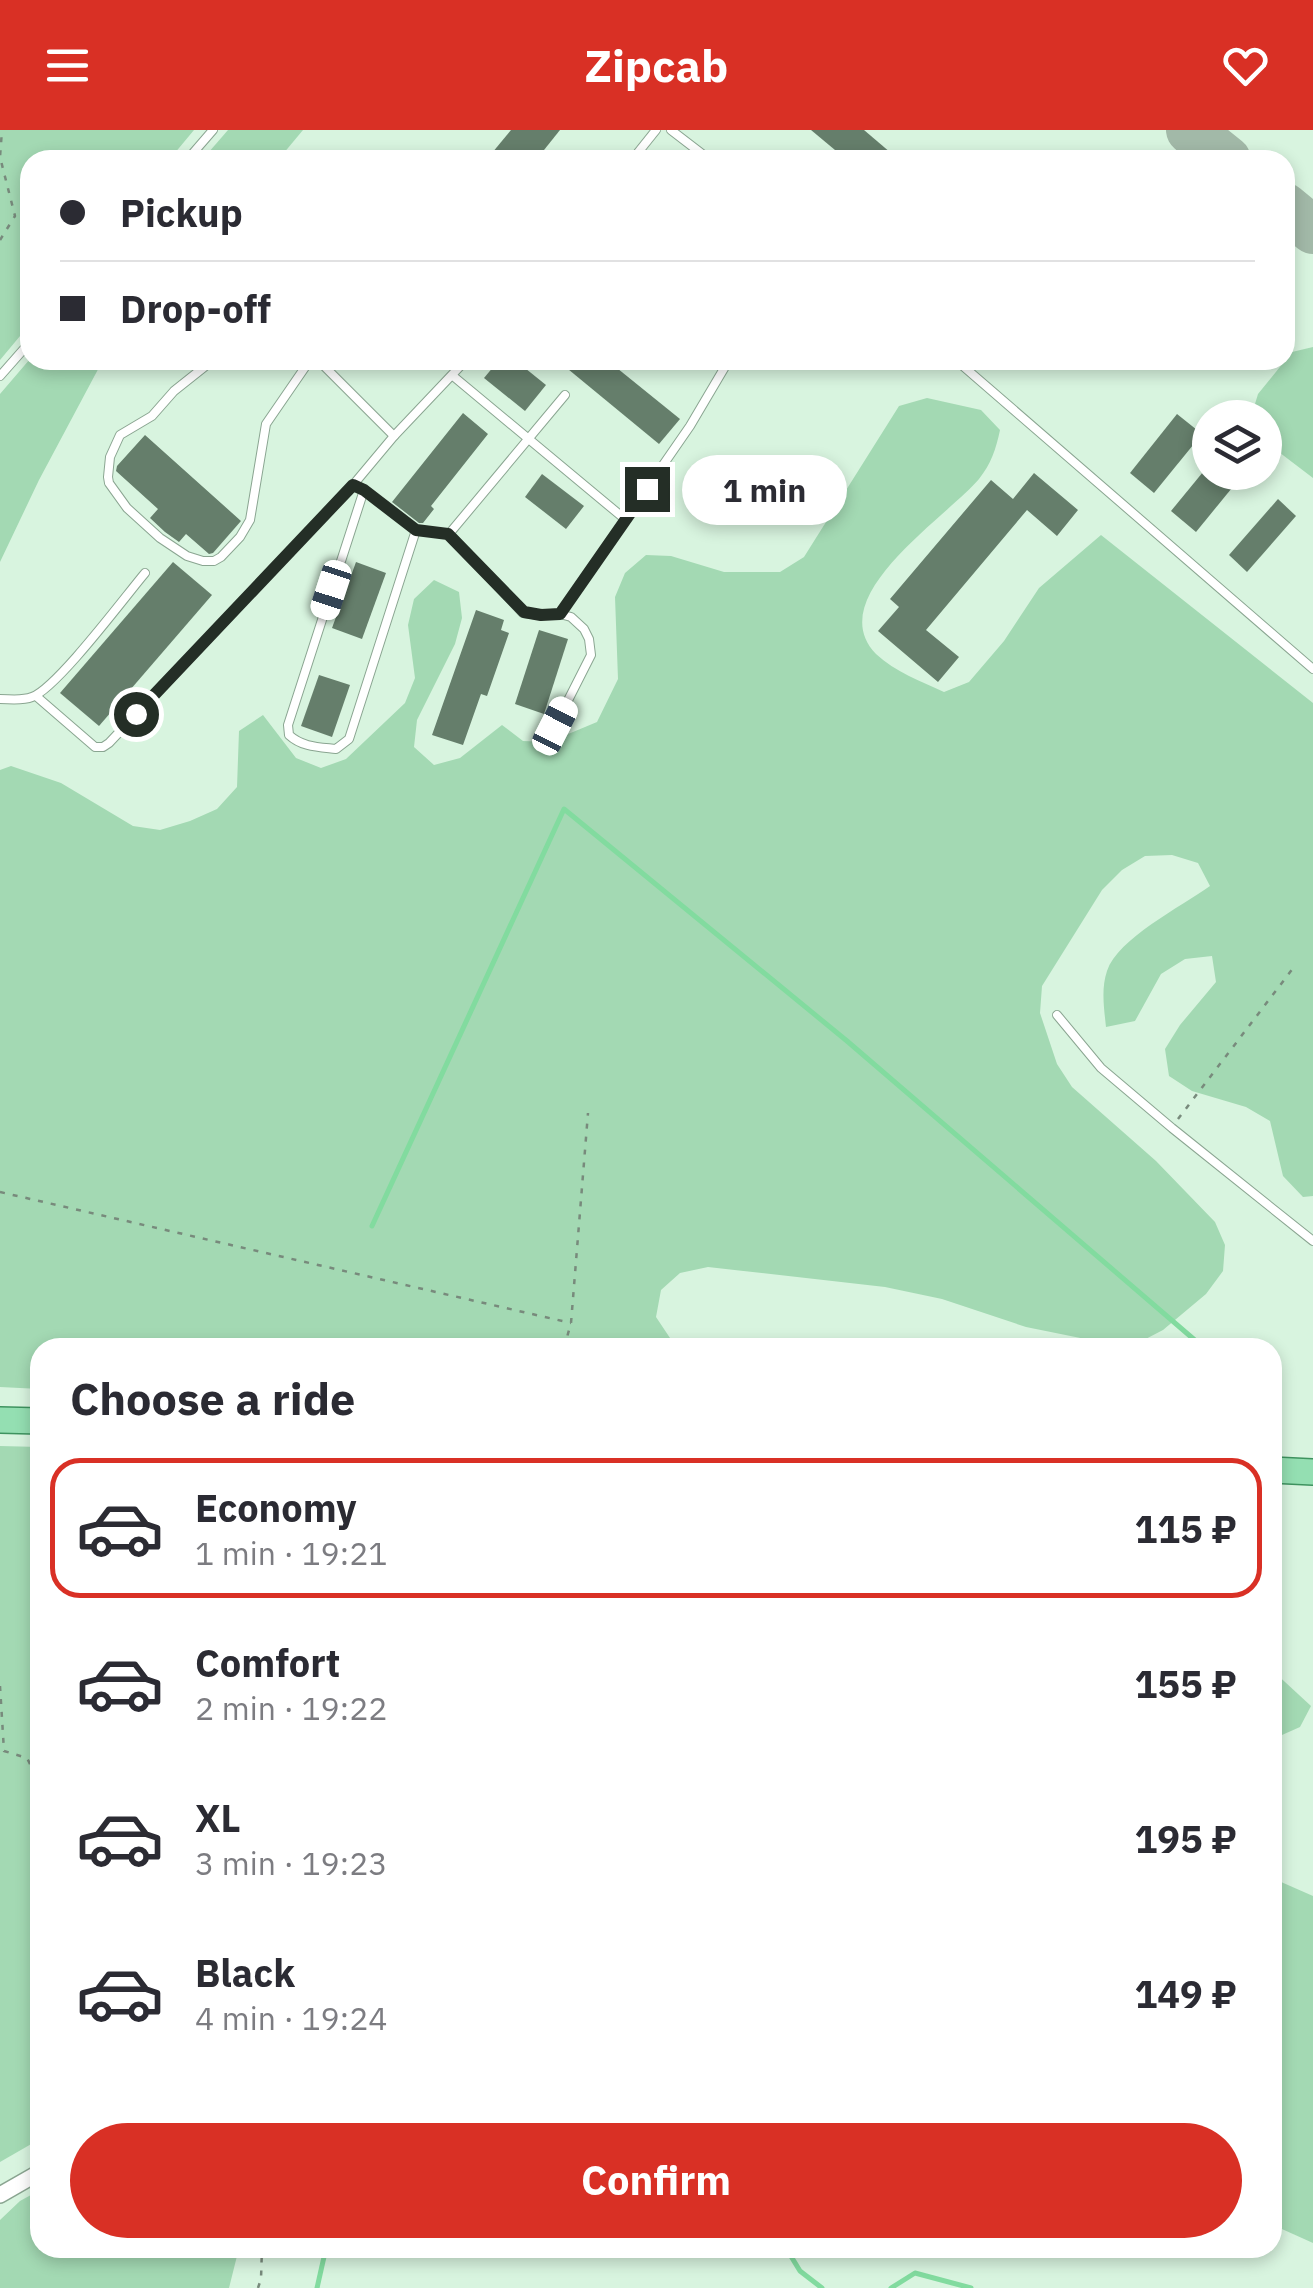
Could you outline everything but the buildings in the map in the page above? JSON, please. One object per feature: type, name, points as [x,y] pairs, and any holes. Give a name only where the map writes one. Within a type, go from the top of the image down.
[{"type":"main road","points":[[0,1420],[30,1421]]},
{"type":"main road","points":[[1282,1470],[1313,1472]]},
{"type":"street","points":[[0,2196],[30,2178]]},
{"type":"lane","points":[[196,150],[213,130]]},
{"type":"lane","points":[[640,150],[656,130]]},
{"type":"lane","points":[[670,130],[697,150]]},
{"type":"lane","points":[[0,376],[20,353]]},
{"type":"lane","points":[[201,370],[152,416],[120,434],[110,457],[108,477],[127,508],[160,538],[187,556],[203,561],[221,557],[240,538],[250,520],[266,424],[306,370]]},
{"type":"lane","points":[[325,370],[394,436]]},
{"type":"lane","points":[[36,696],[95,747],[103,747],[457,370]]},
{"type":"lane","points":[[560,614],[690,426],[722,370]]},
{"type":"lane","points":[[968,370],[1313,669]]},
{"type":"lane","points":[[452,376],[626,520]]},
{"type":"lane","points":[[448,534],[565,394]]},
{"type":"lane","points":[[353,485],[416,530],[448,534],[524,612],[572,616],[584,630],[591,655],[555,726]]},
{"type":"lane","points":[[364,490],[288,725],[289,735],[297,742],[336,749],[349,739],[416,530]]},
{"type":"lane","points":[[0,699],[36,696],[57,678],[145,573]]},
{"type":"lane","points":[[1056,1015],[1100,1068],[1313,1241]]},
{"type":"path","points":[[0,240],[14,216],[0,156],[2,130]]},
{"type":"path","points":[[1172,1128],[1294,966]]},
{"type":"path","points":[[567,1338],[588,1113]]},
{"type":"path","points":[[0,1192],[571,1323]]},
{"type":"path","points":[[0,1686],[4,1751],[27,1758],[30,1764]]},
{"type":"path","points":[[258,2288],[262,2258]]},
{"type":"green space","points":[[0,130],[194,130],[177,150],[20,150],[20,336],[0,360]]},
{"type":"green space","points":[[228,130],[303,130],[286,150],[211,150]]},
{"type":"green space","points":[[1313,347],[1313,478],[1282,454],[1282,400],[1256,400],[1277,370],[1295,370],[1295,351]]},
{"type":"green space","points":[[21,370],[98,370],[0,562],[0,394]]},
{"type":"green space","points":[[927,398],[981,410],[1000,430],[987,468],[979,479],[917,536],[876,584],[864,608],[863,632],[883,660],[944,692],[969,682],[1004,641],[1039,588],[1101,535],[1313,703],[1313,1196],[1303,1197],[1283,1176],[1270,1121],[1246,1107],[1192,1091],[1169,1076],[1165,1049],[1216,982],[1212,956],[1185,959],[1161,974],[1135,1021],[1106,1027],[1104,985],[1113,959],[1137,935],[1210,886],[1198,863],[1172,855],[1145,856],[1122,870],[1102,890],[1042,986],[1040,1013],[1057,1064],[1072,1087],[1156,1161],[1215,1222],[1225,1245],[1223,1271],[1206,1294],[1148,1338],[1080,1338],[1026,1327],[942,1299],[885,1287],[708,1267],[680,1273],[661,1290],[656,1317],[670,1338],[30,1338],[30,1388],[0,1387],[0,770],[11,766],[61,783],[133,826],[160,830],[217,809],[237,787],[239,731],[263,715],[296,758],[321,768],[346,759],[405,703],[415,678],[408,625],[414,599],[434,580],[459,592],[462,618],[455,644],[417,720],[414,747],[434,765],[460,758],[502,725],[523,741],[549,742],[597,722],[618,679],[615,597],[625,573],[646,555],[671,556],[724,572],[780,572],[804,557],[899,406]]},
{"type":"green space","points":[[0,1446],[30,1447],[30,2145],[0,2162]]},
{"type":"green space","points":[[1282,1679],[1311,1706],[1300,1727],[1282,1735]]},
{"type":"green space","points":[[1282,1882],[1313,1896],[1313,2243],[1282,2229]]},
{"type":"green space","points":[[30,2196],[30,2258],[236,2258],[229,2288],[0,2288],[0,2220]]},
{"type":"waterway","points":[[372,1226],[564,809],[847,1041],[1192,1338]]},
{"type":"waterway","points":[[317,2288],[324,2258]]},
{"type":"waterway","points":[[792,2258],[800,2271],[822,2288]]},
{"type":"waterway","points":[[891,2288],[915,2273],[971,2288]]},
{"type":"taxiway","points":[[1190,130],[1215,150]]},
{"type":"taxiway","points":[[1295,215],[1313,230]]},
{"type":"route","points":[[136,714],[353,485],[416,530],[448,534],[512,602],[524,612],[541,615],[560,614],[647,489]]}]
